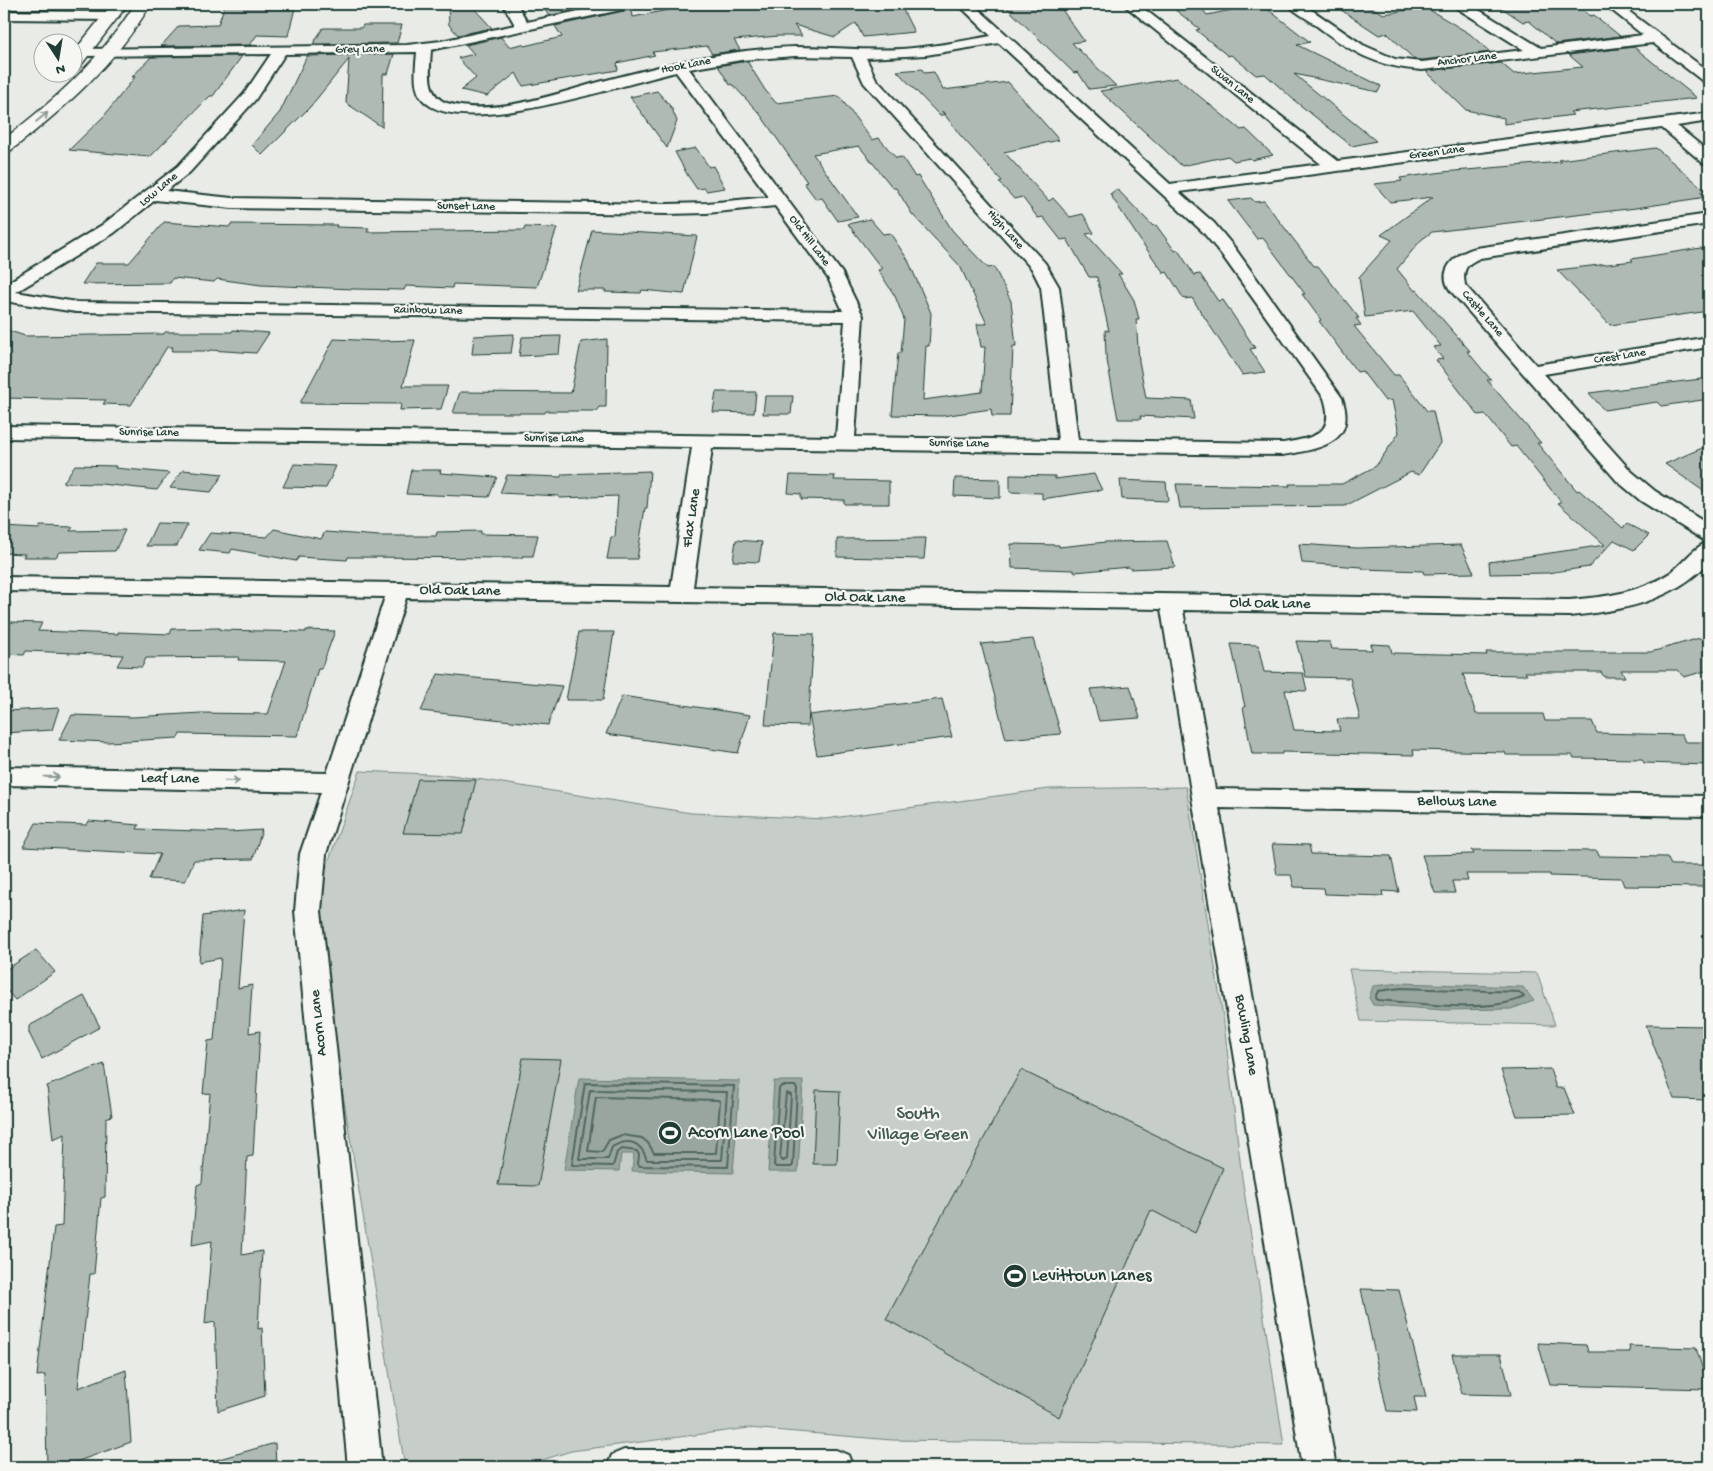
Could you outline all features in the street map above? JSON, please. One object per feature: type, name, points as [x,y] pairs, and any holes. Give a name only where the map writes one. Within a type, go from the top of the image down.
[{"type":"main road","points":[[4,147],[66,97],[109,52],[143,4]]},
{"type":"main road","points":[[84,52],[116,10]]},
{"type":"street","points":[[510,4],[523,27]]},
{"type":"street","name":"Grey Lane","points":[[84,52],[407,49],[630,4]]},
{"type":"street","name":"Sunrise Lane","points":[[4,432],[1283,449],[1322,439],[1334,430],[1339,420],[1339,410],[1333,398],[1228,251],[1208,227],[965,4]]},
{"type":"street","name":"Swan Lane","points":[[1130,4],[1334,166]]},
{"type":"street","name":"Anchor Lane","points":[[1295,4],[1361,50],[1378,59],[1393,63],[1422,66],[1656,38]]},
{"type":"street","points":[[1460,4],[1538,52]]},
{"type":"street","points":[[1611,4],[1709,79]]},
{"type":"street","points":[[4,15],[116,10]]},
{"type":"street","name":"Hook Lane","points":[[424,47],[424,85],[427,96],[441,106],[468,112],[513,108],[680,68],[741,56],[779,52],[899,53],[929,51],[1001,38]]},
{"type":"street","name":"Low Lane","points":[[4,292],[108,229],[184,169],[239,110],[280,51]]},
{"type":"street","name":"High Lane","points":[[857,52],[869,80],[1039,267],[1046,280],[1052,300],[1069,446]]},
{"type":"street","name":"Old Hill Lane","points":[[680,68],[836,277],[854,316],[845,442]]},
{"type":"street","name":"Green Lane","points":[[1166,189],[1709,117]]},
{"type":"street","points":[[1665,123],[1709,160]]},
{"type":"street","name":"Sunset Lane","points":[[153,195],[232,204],[628,209],[707,208],[779,201]]},
{"type":"street","name":"Castle Lane","points":[[1709,219],[1495,250],[1465,258],[1455,268],[1454,277],[1456,286],[1624,476],[1648,496],[1709,534]]},
{"type":"street","name":"Rainbow Lane","points":[[4,296],[76,307],[854,316]]},
{"type":"street","name":"Crest Lane","points":[[1531,371],[1709,342]]},
{"type":"street","name":"Flax Lane","points":[[681,595],[703,441]]},
{"type":"street","name":"Old Oak Lane","points":[[4,584],[1569,608],[1596,606],[1639,597],[1673,583],[1696,565],[1709,549]]},
{"type":"street","name":"Acorn Lane","points":[[365,1467],[308,911],[313,854],[398,590]]},
{"type":"street","name":"Bowling Lane","points":[[1171,602],[1319,1467]]},
{"type":"street","name":"Leaf Lane","points":[[4,776],[336,783]]},
{"type":"street","name":"Bellows Lane","points":[[1205,798],[1709,806]]},
{"type":"street","points":[[624,1467],[836,1467]]},
{"type":"green space","name":"South Village Green","points":[[360,771],[452,775],[691,813],[825,819],[1049,789],[1186,787],[1224,1023],[1242,1178],[1284,1445],[892,1440],[749,1428],[571,1451],[520,1467],[405,1467],[312,909]]},
{"type":"green space","points":[[1349,969],[1537,973],[1555,1025],[1361,1021]]},
{"type":"water","points":[[1401,983],[1523,987],[1534,1001],[1511,1009],[1444,1010],[1373,1005],[1369,998],[1373,986]]},
{"type":"water","name":"Acorn Lane Pool","points":[[579,1078],[740,1081],[733,1173],[632,1171],[634,1154],[621,1154],[619,1171],[564,1170]]},
{"type":"water","points":[[774,1081],[803,1081],[798,1172],[768,1172]]},
{"type":"building","points":[[225,4],[296,4],[288,36],[257,35],[250,45],[161,46],[179,26],[218,25]]},
{"type":"building","points":[[470,4],[492,28],[458,35],[449,25],[448,5]]},
{"type":"building","points":[[541,4],[604,4],[549,16]]},
{"type":"building","points":[[710,4],[900,4],[914,32],[863,37],[856,23],[835,37],[794,25],[802,36],[734,40],[740,50],[712,54],[707,46],[652,52],[655,55],[617,63],[618,70],[523,86],[516,73],[487,96],[461,90],[476,78],[458,58],[474,54],[466,45],[501,37],[509,47],[522,44],[524,46],[562,37],[555,26],[632,9],[633,17],[673,9],[710,6]]},
{"type":"building","points":[[1003,4],[1058,4],[1084,41],[1072,43],[1116,86],[1089,89],[1078,72],[1074,73]]},
{"type":"building","points":[[1198,4],[1207,15],[1261,4],[1310,42],[1297,45],[1381,86],[1378,92],[1294,74],[1376,141],[1352,146],[1295,101],[1265,74],[1256,75],[1231,55],[1228,56],[1196,30],[1200,29],[1170,6]]},
{"type":"building","points":[[1332,4],[1365,4],[1384,14],[1425,7],[1470,34],[1490,52],[1422,60],[1414,59],[1387,33],[1379,35]]},
{"type":"building","points":[[1496,4],[1575,4],[1590,16],[1594,15],[1620,36],[1556,44],[1529,21],[1523,22]]},
{"type":"building","points":[[363,25],[402,25],[397,43],[313,44],[323,28],[361,28]]},
{"type":"building","points":[[1634,47],[1697,98],[1570,112],[1573,115],[1504,124],[1504,118],[1466,110],[1426,71],[1501,63],[1514,74],[1583,67],[1569,55]]},
{"type":"building","points":[[394,54],[388,74],[383,74],[382,127],[346,103],[349,59],[310,107],[262,155],[252,145],[280,112],[307,56]]},
{"type":"building","points":[[242,56],[213,96],[210,96],[150,157],[69,150],[104,116],[135,77],[132,77],[151,57]]},
{"type":"building","points":[[747,61],[765,90],[776,103],[839,96],[872,140],[879,138],[896,158],[902,157],[915,177],[918,176],[952,230],[988,268],[994,267],[1011,301],[1016,346],[1013,346],[1010,416],[992,416],[991,409],[942,416],[892,415],[898,353],[901,353],[904,319],[895,296],[878,270],[882,269],[848,224],[870,219],[883,234],[890,233],[908,260],[931,313],[929,346],[926,346],[923,400],[982,392],[985,347],[981,347],[977,324],[987,324],[960,266],[912,214],[896,188],[893,188],[859,146],[813,154],[858,217],[838,221],[822,198],[816,199],[804,183],[807,182],[760,114],[732,84],[730,85],[718,66]]},
{"type":"building","points":[[922,69],[924,73],[934,72],[943,90],[1008,82],[1059,140],[1004,152],[1049,201],[1053,198],[1070,217],[1083,214],[1094,233],[1086,234],[1122,274],[1118,274],[1134,300],[1139,319],[1136,319],[1139,361],[1146,398],[1191,400],[1194,419],[1140,416],[1141,419],[1118,419],[1106,355],[1105,330],[1109,331],[1097,277],[1089,277],[1067,239],[1061,240],[1043,217],[1038,218],[1022,197],[1014,199],[999,182],[1002,181],[960,135],[942,111],[944,114],[940,116],[897,71]]},
{"type":"building","points":[[1177,78],[1241,130],[1246,129],[1273,155],[1252,160],[1250,158],[1234,161],[1228,156],[1182,166],[1100,91]]},
{"type":"building","points":[[657,91],[671,107],[677,121],[667,148],[630,97]]},
{"type":"building","points":[[696,148],[709,167],[713,166],[725,188],[706,191],[705,188],[697,189],[675,152]]},
{"type":"building","points":[[1656,148],[1706,191],[1700,192],[1706,197],[1636,208],[1432,232],[1421,240],[1397,269],[1470,351],[1467,351],[1491,380],[1487,380],[1541,443],[1537,443],[1577,491],[1579,490],[1623,528],[1627,524],[1649,535],[1634,550],[1614,540],[1589,567],[1547,573],[1490,574],[1489,562],[1605,545],[1558,503],[1561,502],[1516,446],[1511,447],[1485,414],[1478,415],[1436,360],[1443,359],[1433,347],[1441,346],[1413,311],[1365,317],[1359,277],[1392,240],[1381,235],[1433,197],[1390,202],[1374,184],[1402,181],[1400,178],[1443,172],[1561,162],[1558,160]]},
{"type":"building","points":[[1117,189],[1153,226],[1156,225],[1175,251],[1178,250],[1194,275],[1200,274],[1218,301],[1223,300],[1255,348],[1250,349],[1265,372],[1242,375],[1192,298],[1184,299],[1167,272],[1164,273],[1140,240],[1110,194]]},
{"type":"building","points":[[1251,198],[1255,202],[1264,201],[1314,266],[1318,266],[1359,318],[1356,318],[1361,325],[1354,326],[1394,375],[1399,375],[1427,411],[1433,411],[1440,443],[1419,475],[1411,472],[1345,506],[1180,508],[1176,484],[1290,486],[1289,484],[1342,484],[1376,466],[1399,433],[1392,400],[1385,401],[1362,371],[1357,372],[1319,321],[1321,320],[1302,294],[1305,294],[1263,238],[1257,239],[1228,201]]},
{"type":"building","points":[[164,222],[229,227],[231,224],[337,225],[336,227],[369,228],[367,232],[524,230],[525,227],[557,228],[537,287],[453,284],[452,288],[406,286],[404,290],[354,289],[261,285],[217,279],[214,282],[173,278],[170,283],[82,284],[96,263],[129,263]]},
{"type":"building","points":[[592,230],[697,236],[684,294],[642,290],[641,293],[576,290]]},
{"type":"building","points":[[1701,248],[1709,255],[1709,311],[1610,325],[1557,270],[1633,261],[1631,259]]},
{"type":"building","points":[[4,329],[25,336],[164,334],[165,332],[232,332],[233,330],[269,333],[256,353],[210,350],[171,351],[173,347],[167,347],[131,405],[103,404],[106,400],[4,398]]},
{"type":"building","points":[[514,334],[511,353],[472,354],[474,336]]},
{"type":"building","points":[[561,336],[559,354],[519,356],[522,337]]},
{"type":"building","points":[[334,339],[415,340],[403,386],[448,386],[441,409],[400,410],[401,404],[300,403]]},
{"type":"building","points":[[607,339],[606,407],[599,407],[598,411],[453,413],[460,392],[571,393],[581,342]]},
{"type":"building","points":[[1709,378],[1709,399],[1661,406],[1657,402],[1604,410],[1589,393]]},
{"type":"building","points":[[716,392],[756,392],[754,413],[713,412]]},
{"type":"building","points":[[765,396],[793,396],[791,414],[763,414]]},
{"type":"building","points":[[1709,445],[1709,495],[1665,464]]},
{"type":"building","points":[[294,464],[336,466],[326,488],[283,487]]},
{"type":"building","points":[[75,465],[116,466],[115,468],[169,473],[157,490],[101,484],[63,483]]},
{"type":"building","points":[[183,470],[223,474],[211,492],[170,488]]},
{"type":"building","points":[[411,470],[441,470],[440,473],[497,477],[489,497],[406,494]]},
{"type":"building","points":[[650,471],[647,508],[645,508],[637,559],[607,559],[611,537],[615,537],[618,496],[559,498],[559,496],[500,493],[507,475],[561,477],[562,474]]},
{"type":"building","points":[[1094,474],[1102,490],[1042,499],[1042,493],[1010,492],[1010,475],[1055,476],[1055,479]]},
{"type":"building","points":[[790,475],[835,476],[834,480],[889,481],[889,504],[844,504],[844,500],[801,499],[801,494],[788,493]]},
{"type":"building","points":[[955,478],[1000,479],[1000,498],[954,496]]},
{"type":"building","points":[[1120,480],[1166,482],[1168,501],[1122,499]]},
{"type":"building","points":[[157,523],[188,524],[177,546],[146,546]]},
{"type":"building","points":[[40,526],[73,527],[70,531],[125,530],[115,551],[59,552],[56,557],[23,557],[25,554],[4,553],[4,527],[39,529]]},
{"type":"building","points":[[274,529],[321,539],[325,532],[379,536],[436,536],[437,532],[481,531],[481,534],[538,535],[533,556],[522,556],[522,558],[348,557],[347,560],[299,557],[296,561],[232,549],[230,553],[199,550],[210,533],[267,537]]},
{"type":"building","points":[[926,538],[924,559],[837,557],[837,539]]},
{"type":"building","points":[[736,540],[762,542],[759,562],[733,561]]},
{"type":"building","points":[[1167,541],[1175,567],[1130,569],[1129,567],[1075,572],[1074,570],[1012,568],[1011,544],[1059,545],[1059,547],[1106,542]]},
{"type":"building","points":[[1299,544],[1357,548],[1461,545],[1474,573],[1424,574],[1423,571],[1363,569],[1362,567],[1302,563]]},
{"type":"building","points":[[10,622],[42,623],[38,631],[118,634],[118,632],[170,634],[172,629],[220,628],[220,630],[335,631],[321,669],[318,669],[297,736],[180,734],[178,738],[109,742],[59,740],[72,715],[133,717],[201,713],[268,714],[286,661],[238,660],[239,657],[146,658],[142,667],[117,666],[123,655],[26,651],[24,655],[4,654],[4,633]]},
{"type":"building","points":[[579,632],[614,632],[603,700],[566,700]]},
{"type":"building","points":[[774,633],[814,634],[808,726],[765,725]]},
{"type":"building","points":[[1700,638],[1709,648],[1709,670],[1684,677],[1677,670],[1621,670],[1625,677],[1604,677],[1601,672],[1525,672],[1527,675],[1463,674],[1476,714],[1543,714],[1545,721],[1592,721],[1597,733],[1682,735],[1685,742],[1709,742],[1709,765],[1644,763],[1642,759],[1574,758],[1572,755],[1506,755],[1505,752],[1413,750],[1414,755],[1282,752],[1282,754],[1252,754],[1243,707],[1245,707],[1231,644],[1258,645],[1264,672],[1303,673],[1307,691],[1285,690],[1294,730],[1340,731],[1337,719],[1360,719],[1350,678],[1306,677],[1296,641],[1330,642],[1332,649],[1372,650],[1371,644],[1390,645],[1392,653],[1487,655],[1486,652],[1651,652]]},
{"type":"building","points":[[1033,639],[1061,734],[1006,739],[981,644]]},
{"type":"building","points":[[438,674],[562,686],[548,725],[421,711]]},
{"type":"building","points":[[1130,686],[1140,718],[1099,721],[1090,689]]},
{"type":"building","points":[[622,696],[750,715],[738,753],[606,734]]},
{"type":"building","points":[[942,699],[952,737],[817,755],[809,715]]},
{"type":"building","points":[[59,708],[52,730],[4,733],[4,719],[7,711]]},
{"type":"building","points":[[418,779],[476,780],[463,834],[403,833]]},
{"type":"building","points":[[89,821],[139,825],[137,829],[230,832],[262,830],[253,859],[194,860],[185,881],[149,879],[160,854],[23,847],[36,823],[87,825]]},
{"type":"building","points":[[1272,844],[1309,845],[1311,854],[1391,856],[1399,892],[1382,891],[1383,896],[1325,894],[1324,888],[1294,887],[1291,875],[1277,875]]},
{"type":"building","points":[[1472,850],[1597,851],[1599,856],[1667,857],[1671,865],[1709,865],[1709,887],[1624,886],[1621,878],[1550,876],[1550,874],[1466,874],[1468,881],[1452,881],[1455,893],[1435,893],[1422,855],[1474,854]]},
{"type":"building","points":[[244,910],[238,988],[252,985],[249,1033],[260,1031],[253,1156],[247,1157],[242,1255],[262,1251],[258,1329],[262,1328],[265,1396],[218,1411],[215,1322],[205,1324],[212,1241],[192,1245],[197,1185],[202,1183],[210,1093],[203,1094],[208,1041],[214,1040],[221,958],[199,962],[203,916]]},
{"type":"building","points":[[36,950],[55,972],[15,1000],[4,987],[4,971]]},
{"type":"building","points":[[84,996],[100,1027],[42,1059],[29,1033],[29,1026]]},
{"type":"building","points":[[1646,1025],[1709,1026],[1709,1100],[1674,1099]]},
{"type":"building","points":[[523,1058],[561,1059],[538,1186],[498,1185]]},
{"type":"building","points":[[104,1064],[112,1116],[106,1118],[105,1197],[101,1198],[94,1274],[90,1274],[78,1388],[126,1370],[131,1442],[62,1467],[47,1467],[45,1375],[37,1376],[54,1227],[62,1226],[65,1134],[53,1139],[47,1086]]},
{"type":"building","points":[[1550,1069],[1556,1088],[1564,1088],[1575,1115],[1517,1116],[1501,1070]]},
{"type":"building","name":"Levittown Lanes","points":[[1021,1070],[1223,1168],[1195,1233],[1151,1210],[1059,1417],[886,1319]]},
{"type":"building","points":[[816,1090],[840,1091],[837,1164],[813,1164]]},
{"type":"building","points":[[1361,1289],[1399,1290],[1426,1397],[1414,1397],[1417,1412],[1387,1411]]},
{"type":"building","points":[[1538,1343],[1586,1345],[1588,1352],[1630,1352],[1629,1346],[1696,1348],[1709,1389],[1550,1385]]},
{"type":"building","points":[[1452,1354],[1501,1354],[1511,1395],[1462,1394]]},
{"type":"building","points":[[275,1443],[276,1467],[210,1467],[209,1462]]},
{"type":"place","name":"Acorn Lane Pool","points":[[670,1133]]},
{"type":"place","name":"Levittown Lanes","points":[[1015,1276]]}]
